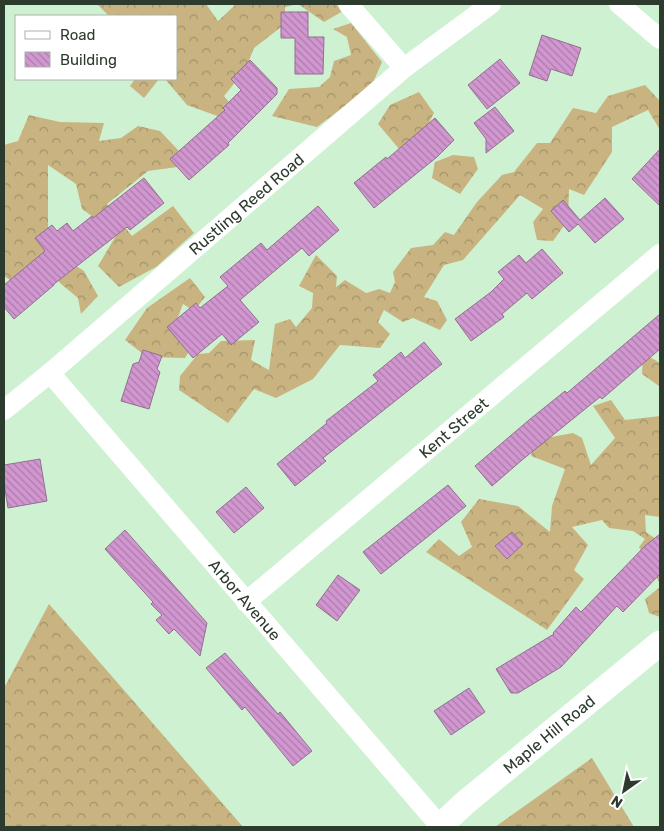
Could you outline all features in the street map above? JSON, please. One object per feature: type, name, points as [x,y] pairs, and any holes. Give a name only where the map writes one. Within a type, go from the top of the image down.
[{"type":"street","points":[[348,4],[404,68]]},
{"type":"street","name":"Rustling Reed Road","points":[[4,410],[50,374],[404,68],[491,4]]},
{"type":"street","points":[[619,4],[660,39]]},
{"type":"street","name":"Kent Street","points":[[246,602],[660,254]]},
{"type":"street","name":"Arbor Avenue","points":[[50,374],[439,826]]},
{"type":"street","name":"Maple Hill Road","points":[[439,826],[660,643]]},
{"type":"green space","points":[[97,4],[206,4],[218,21],[236,4],[298,4],[285,7],[285,24],[254,48],[245,70],[224,96],[233,107],[220,117],[187,105],[166,80],[178,80],[178,15],[108,15]]},
{"type":"green space","points":[[298,4],[336,4],[343,11],[324,22]]},
{"type":"green space","points":[[351,23],[382,62],[372,85],[317,127],[272,116],[289,89],[319,87],[330,77],[334,61],[351,55],[347,37],[333,29]]},
{"type":"green space","points":[[134,80],[158,80],[144,98],[130,86]]},
{"type":"green space","points":[[645,85],[660,101],[660,130],[648,110],[612,127],[612,152],[584,195],[569,189],[568,220],[553,241],[537,240],[533,222],[543,209],[520,195],[463,260],[444,265],[424,297],[437,301],[447,320],[440,330],[413,318],[403,322],[384,310],[378,322],[390,334],[380,348],[340,345],[313,379],[276,398],[254,389],[228,423],[179,390],[180,376],[198,354],[209,353],[221,341],[255,340],[251,360],[269,370],[275,324],[290,319],[296,327],[312,308],[313,293],[299,286],[316,255],[337,276],[336,287],[345,280],[366,293],[379,289],[390,293],[395,282],[393,272],[411,248],[433,245],[445,232],[454,235],[477,202],[502,175],[514,172],[537,143],[550,143],[573,108],[596,113],[608,96]]},
{"type":"green space","points":[[419,92],[434,113],[418,143],[400,150],[378,124],[390,105]]},
{"type":"green space","points":[[29,115],[60,122],[104,123],[99,141],[121,138],[138,126],[160,131],[179,151],[177,167],[148,171],[107,204],[132,236],[173,206],[194,233],[156,267],[119,287],[98,266],[117,234],[82,209],[76,184],[48,165],[48,248],[84,271],[98,296],[81,314],[78,298],[60,283],[42,260],[14,283],[4,276],[4,145],[18,141]]},
{"type":"green space","points":[[453,155],[474,157],[478,169],[460,194],[432,178],[435,162]]},
{"type":"green space","points":[[190,278],[205,297],[194,311],[183,304],[175,325],[194,343],[185,358],[147,357],[125,340],[147,308]]},
{"type":"green space","points":[[643,353],[660,363],[660,390],[659,386],[642,374]]},
{"type":"green space","points":[[611,400],[625,420],[660,416],[660,517],[645,515],[646,532],[660,542],[660,584],[639,547],[645,539],[633,531],[609,528],[602,520],[572,527],[588,545],[574,570],[584,579],[547,630],[426,552],[439,539],[459,556],[472,547],[461,522],[479,499],[518,506],[550,532],[552,506],[565,469],[531,456],[535,440],[573,433],[582,438],[591,465],[615,438],[593,406]]},
{"type":"green space","points":[[660,587],[660,617],[649,613],[645,599]]},
{"type":"green space","points":[[49,604],[243,827],[4,827],[4,688]]},
{"type":"green space","points":[[592,758],[634,827],[495,827]]},
{"type":"building","points":[[281,12],[308,12],[308,37],[324,37],[323,74],[295,74],[295,38],[281,38]]},
{"type":"building","points":[[542,35],[581,48],[572,76],[551,69],[547,81],[529,75]]},
{"type":"building","points":[[500,59],[520,83],[487,109],[468,85]]},
{"type":"building","points":[[250,60],[277,88],[277,94],[228,143],[229,145],[189,180],[170,159],[225,110],[223,108],[241,90],[231,79]]},
{"type":"building","points":[[495,107],[514,131],[486,153],[486,139],[474,123]]},
{"type":"building","points":[[435,118],[454,140],[437,157],[374,208],[354,183],[386,157],[387,159]]},
{"type":"building","points":[[660,149],[660,206],[632,179]]},
{"type":"building","points":[[144,178],[164,203],[130,230],[127,227],[54,284],[14,319],[4,307],[4,285],[45,251],[35,238],[52,225],[57,231],[67,223],[73,231],[92,216],[93,218]]},
{"type":"building","points":[[605,198],[624,219],[595,243],[578,224],[569,232],[551,211],[563,200],[580,220]]},
{"type":"building","points":[[318,206],[339,230],[309,256],[302,248],[240,300],[259,322],[231,345],[222,334],[193,358],[167,327],[196,303],[200,308],[228,286],[220,277],[261,243],[267,250]]},
{"type":"building","points":[[542,249],[563,273],[532,299],[527,293],[502,314],[504,317],[471,341],[455,319],[491,292],[504,279],[498,272],[519,255],[526,263]]},
{"type":"building","points":[[660,314],[660,349],[602,399],[600,397],[492,486],[475,466],[565,391],[567,393]]},
{"type":"building","points":[[424,342],[442,364],[323,458],[326,461],[295,486],[277,464],[327,423],[326,421],[378,381],[373,375],[401,352],[405,358]]},
{"type":"building","points":[[143,350],[162,356],[157,369],[160,372],[149,409],[121,401],[133,364],[139,362]]},
{"type":"building","points":[[40,459],[47,501],[8,508],[4,483],[4,465]]},
{"type":"building","points":[[448,485],[466,506],[381,574],[363,552]]},
{"type":"building","points":[[246,487],[264,508],[234,533],[216,512]]},
{"type":"building","points":[[125,530],[207,623],[200,656],[174,629],[169,634],[156,620],[162,615],[151,604],[153,602],[105,549]]},
{"type":"building","points":[[512,532],[523,544],[507,559],[495,546]]},
{"type":"building","points":[[660,534],[660,574],[623,612],[617,606],[561,667],[518,693],[511,693],[496,669],[554,634],[576,607],[581,612],[646,545]]},
{"type":"building","points":[[338,575],[360,590],[337,621],[316,605]]},
{"type":"building","points":[[225,653],[278,714],[280,712],[312,751],[293,766],[245,707],[242,710],[206,668]]},
{"type":"building","points":[[469,688],[485,712],[451,735],[434,711]]}]
